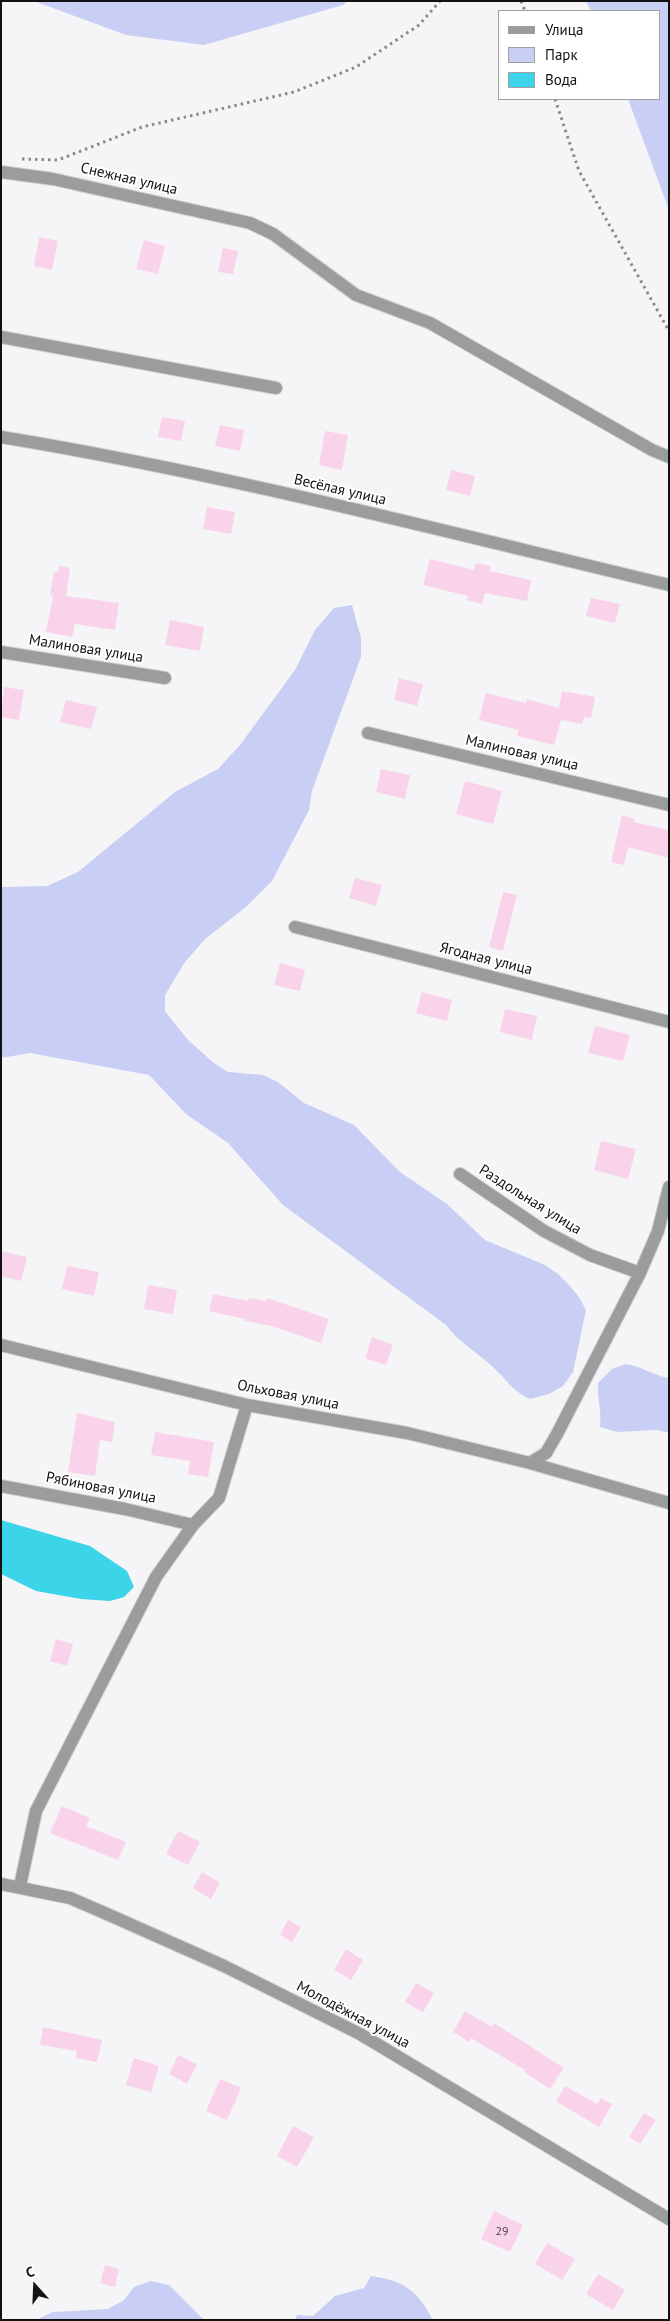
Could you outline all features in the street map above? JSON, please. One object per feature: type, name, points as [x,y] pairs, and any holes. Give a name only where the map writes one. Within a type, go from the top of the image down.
[{"type":"street","name":"Снежная улица","points":[[1,172],[54,178],[250,223],[273,234],[356,294],[430,323],[652,450],[669,457]]},
{"type":"street","points":[[1,337],[276,388]]},
{"type":"street","name":"Весёлая улица","points":[[1,438],[99,453],[360,511],[669,585]]},
{"type":"street","name":"Малиновая улица","points":[[1,652],[165,678]]},
{"type":"street","name":"Малиновая улица","points":[[368,733],[669,805]]},
{"type":"street","name":"Ягодная улица","points":[[295,927],[669,1022]]},
{"type":"street","name":"Раздольная улица","points":[[460,1174],[544,1231],[590,1255],[640,1273]]},
{"type":"street","points":[[530,1462],[546,1452],[557,1434],[663,1232],[669,1187]]},
{"type":"street","name":"Ольховая улица","points":[[1,1345],[247,1405],[407,1433],[530,1462],[669,1503]]},
{"type":"street","points":[[20,1886],[36,1811],[156,1578],[193,1525],[219,1498],[247,1405]]},
{"type":"street","name":"Рябиновая улица","points":[[1,1486],[125,1509],[193,1525]]},
{"type":"street","name":"Молодёжная улица","points":[[1,1884],[20,1886],[70,1898],[224,1966],[360,2034],[669,2219]]},
{"type":"path","points":[[20,159],[58,160],[142,127],[294,92],[356,67],[419,25],[440,1]]},
{"type":"path","points":[[555,100],[579,170],[669,331]]},
{"type":"green space","points":[[34,1],[348,1],[343,5],[204,45],[126,35]]},
{"type":"green space","points":[[586,1],[669,1],[669,210],[628,100],[660,100],[660,10],[590,10]]},
{"type":"green space","points":[[352,605],[361,638],[361,657],[312,791],[309,810],[272,881],[246,907],[205,939],[185,962],[165,995],[165,1011],[188,1040],[214,1063],[228,1072],[263,1075],[278,1082],[304,1103],[354,1125],[400,1172],[447,1204],[485,1240],[545,1265],[569,1285],[579,1297],[586,1310],[573,1372],[563,1386],[549,1394],[530,1399],[514,1389],[489,1363],[457,1337],[446,1325],[283,1205],[228,1143],[186,1114],[149,1075],[30,1053],[1,1058],[1,887],[47,886],[78,872],[175,792],[218,769],[240,745],[295,670],[315,630],[334,608]]},
{"type":"green space","points":[[626,1364],[669,1378],[669,1433],[657,1430],[617,1432],[600,1427],[598,1383],[612,1369]]},
{"type":"green space","points":[[371,2276],[393,2281],[409,2289],[421,2301],[433,2320],[295,2320],[297,2315],[313,2316],[335,2296],[364,2288]]},
{"type":"green space","points":[[151,2281],[169,2285],[204,2320],[36,2320],[53,2312],[108,2309],[124,2300],[134,2287]]},
{"type":"water","points":[[1,1520],[90,1546],[127,1571],[134,1587],[124,1597],[110,1601],[81,1599],[36,1591],[1,1574]]},
{"type":"building","points":[[39,237],[58,241],[52,270],[34,266]]},
{"type":"building","points":[[144,240],[165,246],[158,274],[136,269]]},
{"type":"building","points":[[223,248],[238,251],[233,274],[218,272]]},
{"type":"building","points":[[162,417],[185,421],[181,441],[158,437]]},
{"type":"building","points":[[220,425],[244,430],[240,451],[215,446]]},
{"type":"building","points":[[325,431],[348,435],[342,470],[319,465]]},
{"type":"building","points":[[451,470],[475,476],[470,496],[446,490]]},
{"type":"building","points":[[207,507],[235,512],[231,534],[203,529]]},
{"type":"building","points":[[430,559],[474,570],[476,563],[491,566],[490,571],[531,580],[527,601],[485,593],[482,604],[467,600],[468,596],[423,585]]},
{"type":"building","points":[[59,566],[70,568],[66,596],[119,603],[115,630],[75,624],[72,637],[46,632],[53,596],[50,595],[54,572],[58,572]]},
{"type":"building","points":[[591,598],[620,604],[615,623],[586,616]]},
{"type":"building","points":[[170,620],[204,627],[200,651],[165,645]]},
{"type":"building","points":[[399,678],[423,684],[417,706],[394,700]]},
{"type":"building","points":[[4,687],[24,690],[19,720],[1,717]]},
{"type":"building","points":[[562,691],[595,697],[591,718],[584,717],[582,724],[561,720],[554,745],[517,736],[519,730],[479,720],[486,693],[526,703],[527,699],[559,708]]},
{"type":"building","points":[[66,700],[97,707],[91,729],[60,722]]},
{"type":"building","points":[[381,769],[410,775],[405,799],[376,792]]},
{"type":"building","points":[[465,781],[502,791],[493,824],[456,814]]},
{"type":"building","points":[[622,815],[635,819],[634,822],[669,830],[669,858],[628,847],[624,865],[611,862]]},
{"type":"building","points":[[355,878],[382,885],[376,906],[349,898]]},
{"type":"building","points":[[503,892],[517,895],[503,951],[489,947]]},
{"type":"building","points":[[280,963],[305,970],[300,991],[274,985]]},
{"type":"building","points":[[422,992],[452,1000],[447,1021],[416,1013]]},
{"type":"building","points":[[505,1009],[537,1016],[532,1040],[500,1032]]},
{"type":"building","points":[[595,1026],[630,1035],[623,1061],[588,1053]]},
{"type":"building","points":[[601,1141],[636,1149],[628,1179],[594,1170]]},
{"type":"building","points":[[1,1251],[27,1257],[21,1281],[1,1276]]},
{"type":"building","points":[[67,1266],[99,1272],[94,1296],[62,1289]]},
{"type":"building","points":[[148,1285],[177,1290],[173,1314],[144,1309]]},
{"type":"building","points":[[213,1294],[248,1301],[249,1298],[267,1301],[267,1298],[329,1319],[321,1343],[272,1326],[209,1311]]},
{"type":"building","points":[[372,1337],[393,1345],[386,1365],[365,1358]]},
{"type":"building","points":[[77,1413],[115,1422],[112,1442],[100,1440],[95,1476],[68,1472]]},
{"type":"building","points":[[155,1432],[214,1442],[208,1477],[188,1474],[190,1461],[151,1455]]},
{"type":"building","points":[[56,1639],[73,1644],[67,1666],[50,1661]]},
{"type":"building","points":[[62,1806],[90,1818],[86,1826],[126,1842],[118,1860],[50,1833]]},
{"type":"building","points":[[178,1831],[200,1842],[188,1865],[166,1854]]},
{"type":"building","points":[[202,1872],[220,1883],[211,1899],[193,1888]]},
{"type":"building","points":[[288,1920],[301,1927],[292,1942],[280,1935]]},
{"type":"building","points":[[346,1949],[363,1960],[351,1980],[334,1970]]},
{"type":"building","points":[[416,1983],[434,1993],[423,2012],[405,2002]]},
{"type":"building","points":[[465,2011],[492,2027],[494,2023],[564,2068],[550,2089],[524,2072],[525,2070],[471,2038],[469,2042],[453,2032]]},
{"type":"building","points":[[43,2027],[102,2040],[97,2062],[76,2058],[77,2051],[40,2045]]},
{"type":"building","points":[[178,2055],[197,2064],[187,2084],[169,2074]]},
{"type":"building","points":[[134,2058],[159,2066],[151,2092],[126,2085]]},
{"type":"building","points":[[220,2079],[241,2088],[227,2120],[206,2111]]},
{"type":"building","points":[[565,2086],[597,2104],[601,2098],[612,2104],[599,2127],[556,2101]]},
{"type":"building","points":[[644,2113],[656,2120],[640,2144],[629,2137]]},
{"type":"building","points":[[293,2126],[314,2137],[297,2167],[277,2156]]},
{"type":"building","points":[[494,2211],[523,2225],[510,2252],[481,2239]]},
{"type":"building","points":[[547,2243],[575,2259],[562,2280],[535,2264]]},
{"type":"building","points":[[105,2265],[119,2269],[115,2287],[100,2283]]},
{"type":"building","points":[[598,2274],[625,2290],[613,2310],[586,2294]]}]
